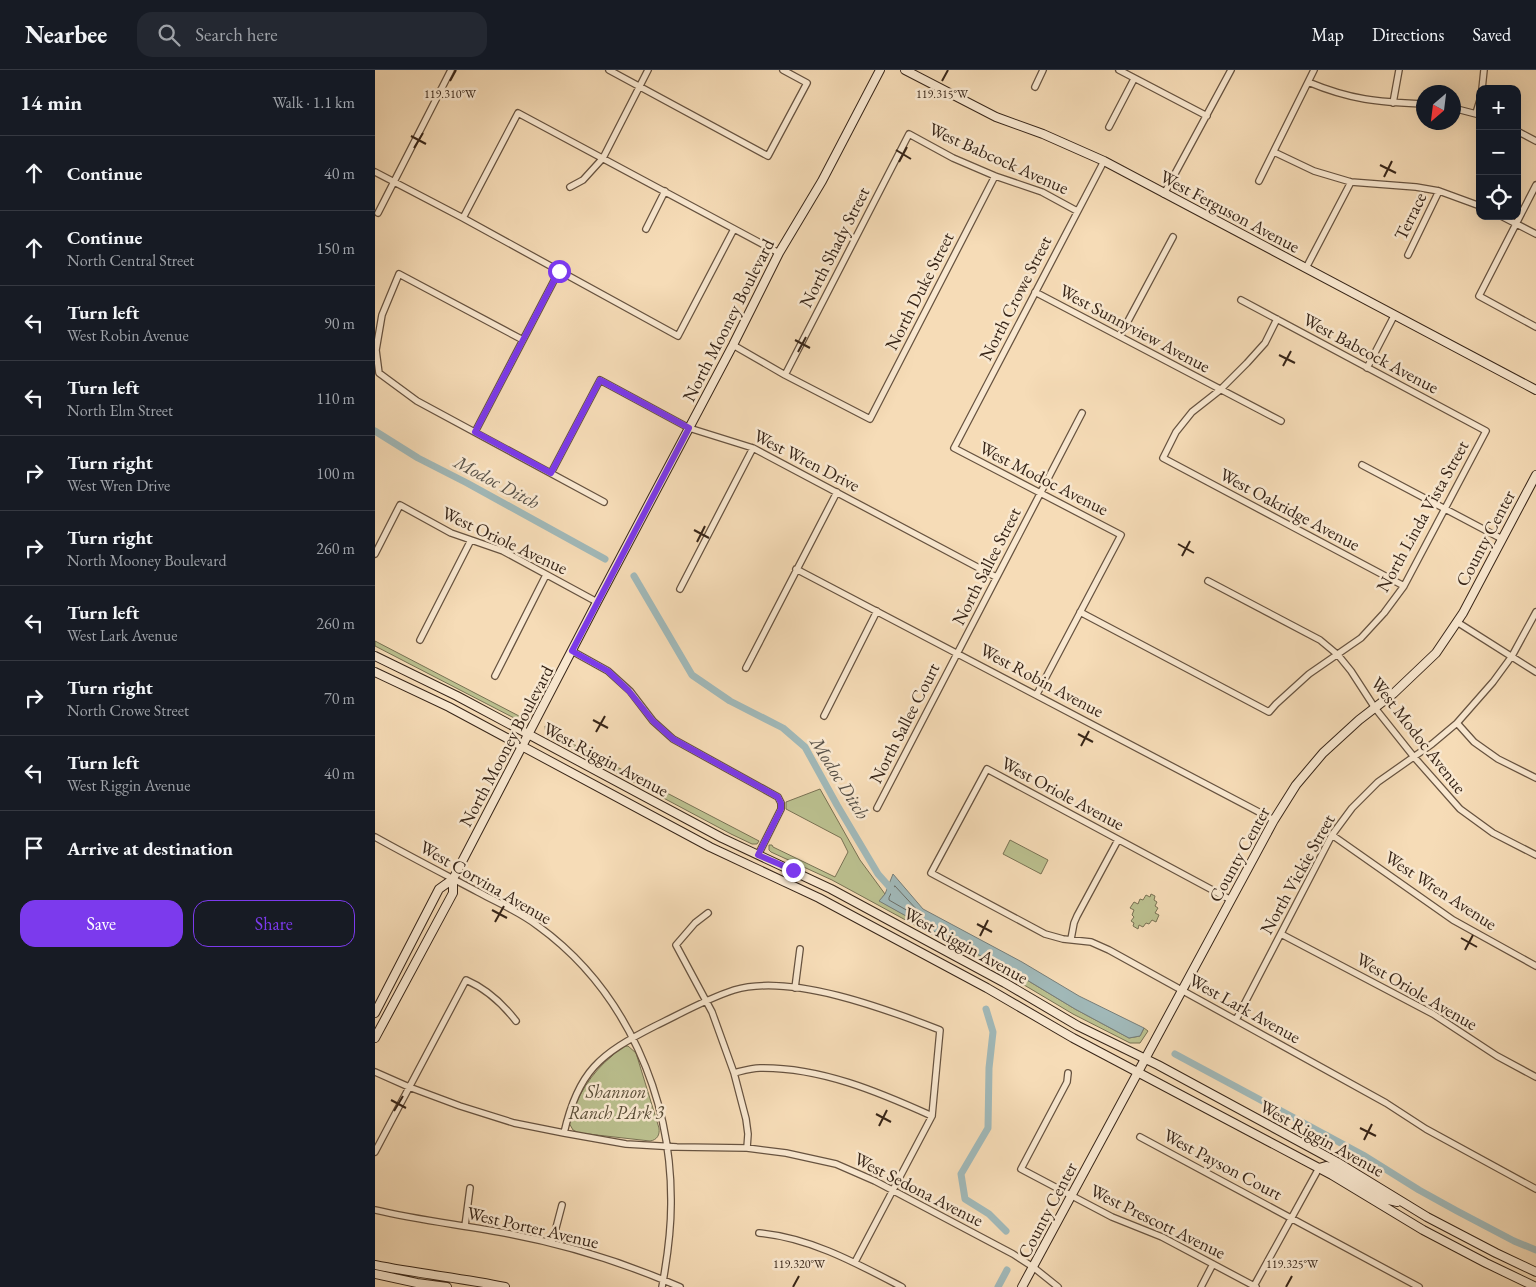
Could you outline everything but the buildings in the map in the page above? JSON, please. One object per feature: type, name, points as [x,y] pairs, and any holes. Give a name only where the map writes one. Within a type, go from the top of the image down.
[{"type":"street","points":[[378,213],[450,72],[441,70]]},
{"type":"street","points":[[609,70],[768,156],[807,82],[783,70]]},
{"type":"street","points":[[571,187],[583,180],[603,158],[648,70]]},
{"type":"street","name":"North Mooney Boulevard","points":[[375,1013],[439,889],[453,879],[733,345],[779,253],[822,181],[880,70]]},
{"type":"street","name":"West Ferguson Avenue","points":[[905,70],[996,117],[1043,134],[1104,161],[1536,390]]},
{"type":"street","points":[[1035,87],[1043,70]]},
{"type":"street","points":[[1119,70],[1207,116]]},
{"type":"street","points":[[1164,194],[1231,70]]},
{"type":"street","points":[[1259,181],[1314,70]]},
{"type":"street","points":[[1393,103],[1399,70]]},
{"type":"street","points":[[1482,85],[1484,70]]},
{"type":"street","points":[[1109,127],[1134,79]]},
{"type":"street","points":[[1308,82],[1350,98],[1416,104]]},
{"type":"street","points":[[1461,110],[1476,114]]},
{"type":"street","points":[[463,218],[518,113],[779,253]]},
{"type":"street","points":[[1521,133],[1536,141]]},
{"type":"street","name":"West Babcock Avenue","points":[[909,134],[953,158],[995,176],[1042,192],[1077,211]]},
{"type":"street","name":"North Shady Street","points":[[785,375],[909,134]]},
{"type":"street","points":[[1274,152],[1314,171],[1351,182],[1416,187],[1439,191],[1476,205]]},
{"type":"street","name":"North Crowe Street","points":[[954,448],[1104,161]]},
{"type":"street","points":[[375,172],[678,336],[734,229]]},
{"type":"street","name":"North Duke Street","points":[[785,375],[870,419],[995,176]]},
{"type":"street","points":[[1307,268],[1351,182]]},
{"type":"street","points":[[1536,185],[1479,296],[1536,327]]},
{"type":"street","points":[[646,229],[665,191]]},
{"type":"street","name":"Terrace","points":[[1408,255],[1439,191]]},
{"type":"street","points":[[1508,220],[1536,234]]},
{"type":"street","points":[[1120,336],[1173,237]]},
{"type":"street","points":[[475,432],[559,271]]},
{"type":"street","points":[[523,340],[399,274],[382,315],[376,350],[379,373],[417,401],[605,502]]},
{"type":"street","name":"West Sunnyview Avenue","points":[[1035,292],[1281,421]]},
{"type":"street","name":"West Babcock Avenue","points":[[1241,300],[1486,431]]},
{"type":"street","points":[[1367,368],[1394,316]]},
{"type":"street","points":[[1220,390],[1265,343],[1277,320]]},
{"type":"street","points":[[733,345],[785,375]]},
{"type":"street","name":"West Wren Drive","points":[[551,473],[600,380],[689,428],[753,448],[996,577]]},
{"type":"street","name":"West Oakridge Avenue","points":[[1220,390],[1192,412],[1176,432],[1163,458],[1403,586]]},
{"type":"street","points":[[1040,493],[1082,413]]},
{"type":"street","name":"North Linda Vista Street","points":[[1080,612],[1269,712],[1303,679],[1361,638],[1384,613],[1403,586],[1486,431]]},
{"type":"street","points":[[680,589],[753,448]]},
{"type":"street","name":"West Modoc Avenue","points":[[954,448],[1121,535],[1080,612]]},
{"type":"street","points":[[1362,465],[1502,539]]},
{"type":"street","name":"County Center","points":[[1023,1287],[1137,1071],[1274,820],[1296,785],[1323,753],[1359,720],[1394,693],[1436,653],[1457,622],[1536,475]]},
{"type":"street","points":[[746,668],[837,492]]},
{"type":"street","name":"North Sallee Street","points":[[958,653],[1040,493]]},
{"type":"street","name":"West Oriole Avenue","points":[[375,554],[400,506],[451,533],[497,549],[597,602]]},
{"type":"street","points":[[420,640],[471,540]]},
{"type":"street","name":"West Robin Avenue","points":[[796,569],[1274,820]]},
{"type":"street","points":[[495,676],[547,574]]},
{"type":"street","name":"West Modoc Avenue","points":[[1208,581],[1319,640],[1339,654],[1375,708],[1414,757],[1460,809],[1493,833],[1536,855]]},
{"type":"street","points":[[824,716],[877,611]]},
{"type":"street","points":[[1037,694],[1080,612]]},
{"type":"street","name":"North Vickie Street","points":[[1236,1020],[1333,835],[1351,808],[1378,782],[1433,744],[1457,722],[1493,682],[1512,656],[1536,612]]},
{"type":"street","points":[[1457,622],[1536,672]]},
{"type":"street","points":[[572,651],[608,671],[629,691],[653,721],[673,739],[778,797],[781,809],[758,855]]},
{"type":"street","name":"North Sallee Court","points":[[877,808],[958,653]]},
{"type":"street","name":"West Riggin Avenue","points":[[375,656],[457,696],[715,835],[831,889],[1005,983],[1078,1026],[1337,1162],[1403,1202],[1490,1250],[1536,1272]]},
{"type":"street","name":"West Riggin Avenue","points":[[375,672],[449,707],[710,847],[819,898],[987,988],[1060,1031],[1319,1168],[1423,1230],[1536,1287]]},
{"type":"street","points":[[1457,722],[1474,742],[1498,759],[1536,778]]},
{"type":"street","name":"West Oriole Avenue","points":[[931,873],[987,769],[1231,900]]},
{"type":"street","name":"West Wren Avenue","points":[[1333,835],[1453,920],[1536,966]]},
{"type":"street","name":"West Corvina Avenue","points":[[375,837],[537,925],[573,956],[600,985],[626,1024],[649,1073],[661,1114],[667,1146],[671,1204],[668,1249],[662,1287]]},
{"type":"street","points":[[1071,939],[1077,916],[1118,840]]},
{"type":"street","name":"West Lark Avenue","points":[[931,873],[1045,934],[1099,945],[1386,1103],[1426,1129],[1536,1189]]},
{"type":"street","name":"North Mooney Boulevard","points":[[375,1038],[453,893],[453,879]]},
{"type":"street","points":[[708,913],[695,923],[676,945],[712,1012],[734,1073],[746,1119],[747,1148]]},
{"type":"street","name":"West Oriole Avenue","points":[[1281,934],[1433,1014],[1497,1056],[1536,1077]]},
{"type":"street","points":[[795,988],[800,950]]},
{"type":"street","points":[[375,1152],[466,980],[479,985],[502,1004],[516,1021]]},
{"type":"street","points":[[563,1133],[574,1096],[589,1072],[609,1051],[706,1001],[735,990],[756,986],[795,988],[841,996],[892,1011],[940,1030],[932,1116],[855,1262]]},
{"type":"street","points":[[734,1073],[758,1068],[783,1068],[823,1076],[875,1092],[932,1116]]},
{"type":"street","name":"West Sedona Avenue","points":[[375,1072],[460,1106],[505,1120],[563,1133],[626,1144],[747,1148],[786,1153],[836,1164],[875,1181],[980,1236],[1033,1267],[1058,1287]]},
{"type":"street","name":"West Prescott Avenue","points":[[1068,1073],[1067,1082],[1021,1169],[1112,1217],[1162,1237],[1255,1287]]},
{"type":"street","name":"West Payson Court","points":[[1140,1137],[1419,1287]]},
{"type":"street","points":[[1255,1287],[1319,1168],[1331,1167],[1385,1200],[1403,1202]]},
{"type":"street","points":[[465,1226],[470,1188]]},
{"type":"street","points":[[553,1243],[562,1205]]},
{"type":"street","name":"West Porter Avenue","points":[[375,1210],[414,1219],[465,1226],[553,1243],[603,1258],[680,1287]]},
{"type":"street","points":[[759,1232],[799,1240],[830,1251],[902,1287]]},
{"type":"street","points":[[1201,1287],[1213,1264]]},
{"type":"street","points":[[375,1265],[412,1273],[474,1280],[505,1287]]},
{"type":"street","points":[[375,1274],[447,1287]]},
{"type":"green space","points":[[375,641],[519,716],[527,714],[523,719],[516,719],[375,646]]},
{"type":"green space","points":[[545,726],[549,728],[550,732],[759,841],[757,844],[752,844],[731,834],[549,737],[546,735]]},
{"type":"green space","points":[[820,789],[860,860],[885,894],[880,901],[953,942],[1017,974],[1075,1009],[1129,1038],[1140,1036],[1144,1028],[1148,1031],[1140,1043],[1130,1043],[1073,1014],[1014,979],[832,880],[771,852],[769,845],[835,877],[848,852],[841,838],[786,809],[786,802]]},
{"type":"green space","points":[[1010,840],[1048,860],[1041,874],[1003,854]]},
{"type":"green space","points":[[1151,894],[1155,896],[1154,900],[1157,902],[1155,906],[1158,908],[1155,913],[1159,915],[1156,922],[1152,920],[1143,927],[1139,925],[1138,929],[1133,926],[1134,923],[1131,921],[1134,917],[1132,915],[1134,910],[1130,908],[1134,902],[1138,904],[1140,899],[1143,900],[1146,895],[1150,897]]},
{"type":"green space","name":"Shannon Ranch PArk 3","points":[[628,1046],[636,1053],[659,1128],[657,1137],[655,1140],[650,1141],[579,1133],[573,1130],[569,1123],[585,1086],[597,1070],[619,1049]]},
{"type":"water","points":[[893,874],[923,909],[1022,962],[1079,996],[1144,1028],[1140,1036],[1129,1038],[1075,1009],[1017,974],[953,942],[879,901],[885,894]]},
{"type":"waterway","name":"Modoc Ditch","points":[[375,431],[418,458],[605,559]]},
{"type":"waterway","name":"Modoc Ditch","points":[[634,576],[692,675],[730,701],[783,728],[805,747],[878,874],[894,892]]},
{"type":"waterway","points":[[986,1009],[993,1032],[989,1068],[988,1128],[961,1174],[965,1199],[989,1214],[1006,1231]]},
{"type":"waterway","points":[[1175,1054],[1363,1155],[1457,1211],[1514,1241],[1536,1250]]},
{"type":"waterway","points":[[998,1287],[1007,1270]]},
{"type":"route","points":[[559,271],[475,432],[551,473],[600,380],[689,428],[572,651],[608,671],[623,684],[653,721],[673,739],[778,797],[781,809],[758,855],[793,870]]}]
